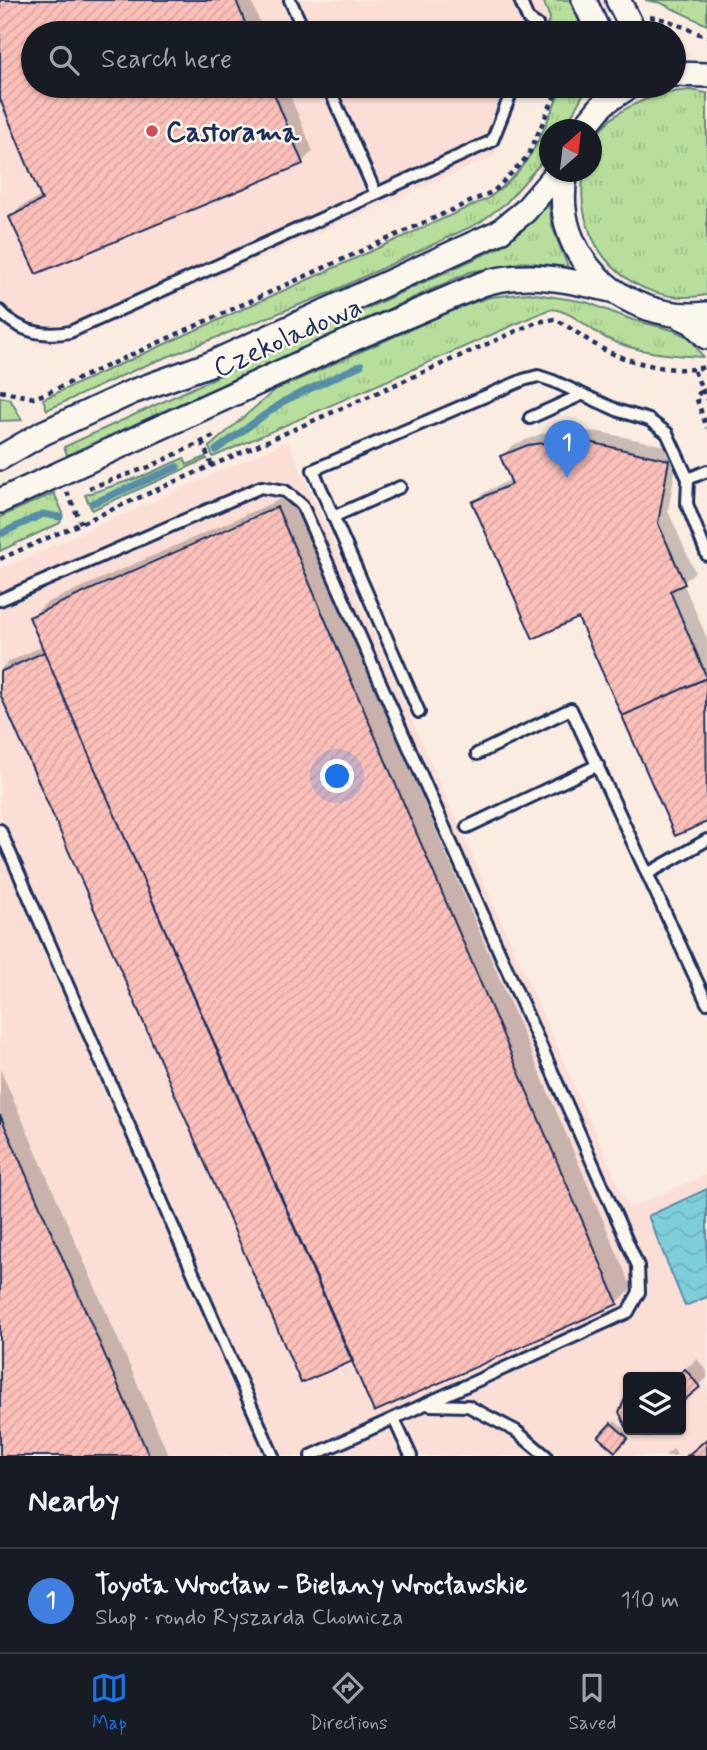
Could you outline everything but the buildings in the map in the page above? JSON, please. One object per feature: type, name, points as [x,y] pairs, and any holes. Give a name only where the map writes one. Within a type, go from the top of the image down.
[{"type":"street","points":[[584,0],[594,21]]},
{"type":"street","points":[[618,0],[634,21]]},
{"type":"street","points":[[686,72],[707,75]]},
{"type":"street","points":[[589,119],[603,98]]},
{"type":"street","name":"Czekoladowa","points":[[0,458],[43,433],[120,398],[210,364],[487,239],[525,211],[550,182]]},
{"type":"street","points":[[565,182],[564,207],[569,231],[578,254],[593,274],[611,290],[643,309],[679,316],[692,322],[707,337]]},
{"type":"street","name":"Czekoladowa","points":[[0,501],[353,339],[499,279],[526,277],[611,290]]},
{"type":"street","points":[[679,316],[707,314]]},
{"type":"lane","points":[[290,0],[300,21]]},
{"type":"lane","points":[[520,0],[531,21]]},
{"type":"lane","points":[[333,98],[376,194]]},
{"type":"lane","points":[[0,311],[14,325],[24,329],[45,334],[70,332],[492,141],[509,98]]},
{"type":"lane","points":[[419,712],[313,470],[538,376],[649,420],[667,433],[688,479],[687,504],[707,555]]},
{"type":"lane","points":[[530,418],[581,395]]},
{"type":"lane","points":[[688,479],[707,471]]},
{"type":"lane","points":[[0,600],[261,487],[285,491],[302,505],[638,1266],[639,1292],[628,1312],[310,1456]]},
{"type":"lane","points":[[333,517],[400,487]]},
{"type":"lane","points":[[477,754],[571,709],[707,1003]]},
{"type":"lane","points":[[467,827],[598,765]]},
{"type":"lane","points":[[0,830],[273,1456]]},
{"type":"lane","points":[[647,874],[707,841]]},
{"type":"lane","points":[[427,1405],[468,1406],[516,1431],[546,1456]]},
{"type":"lane","points":[[394,1419],[411,1456]]},
{"type":"path","points":[[686,29],[707,37]]},
{"type":"path","points":[[0,391],[33,398],[49,392],[494,191],[528,156],[554,98]]},
{"type":"path","points":[[0,559],[537,321],[555,319],[602,349],[639,362],[694,371],[707,366]]},
{"type":"path","points":[[694,371],[707,400]]},
{"type":"path","points":[[701,391],[696,397],[707,428]]},
{"type":"path","points":[[68,495],[149,467],[214,436]]},
{"type":"path","points":[[202,442],[212,466]]},
{"type":"shaded area","points":[[0,0],[633,0],[578,21],[21,21],[21,98],[519,98],[495,156],[71,341],[46,346],[35,345],[35,340],[10,332],[0,325]]},
{"type":"shaded area","points":[[288,441],[629,1208],[707,1174],[707,1456],[0,1456],[0,569]]},
{"type":"green space","points":[[543,0],[570,0],[579,21],[548,21],[550,18]]},
{"type":"green space","points":[[645,0],[707,0],[707,25],[661,3]]},
{"type":"green space","points":[[686,91],[707,93],[707,295],[680,297],[654,292],[632,282],[613,266],[597,247],[587,224],[582,199],[583,182],[602,182],[602,129],[606,124],[618,114],[646,99],[686,98]]},
{"type":"green space","points":[[557,98],[581,98],[570,119],[548,119]]},
{"type":"green space","points":[[539,139],[539,165],[506,203],[479,223],[327,294],[139,368],[47,410],[43,399],[487,199],[515,175]]},
{"type":"green space","points":[[549,205],[552,226],[568,267],[523,262],[470,272],[67,455],[64,447],[501,247]]},
{"type":"green space","points":[[529,293],[586,302],[633,320],[673,330],[690,338],[703,357],[666,354],[631,347],[608,339],[566,313],[550,309],[213,457],[209,447],[275,390],[460,307],[490,297]]},
{"type":"green space","points":[[0,397],[10,399],[22,420],[0,421]]},
{"type":"green space","points":[[205,457],[207,459],[92,510],[85,495],[143,476],[184,458],[187,465]]},
{"type":"green space","points":[[54,493],[63,513],[60,523],[0,551],[0,517]]},
{"type":"water","points":[[707,1189],[707,1297],[685,1306],[648,1216]]},
{"type":"waterway","points":[[216,450],[284,401],[361,365]]},
{"type":"waterway","points":[[93,503],[177,467]]},
{"type":"waterway","points":[[0,534],[43,514],[60,517]]},
{"type":"place","name":"Castorama","points":[[152,131]]},
{"type":"place","name":"Toyota Wrocław - Bielany Wrocławskie","points":[[567,478]]}]
